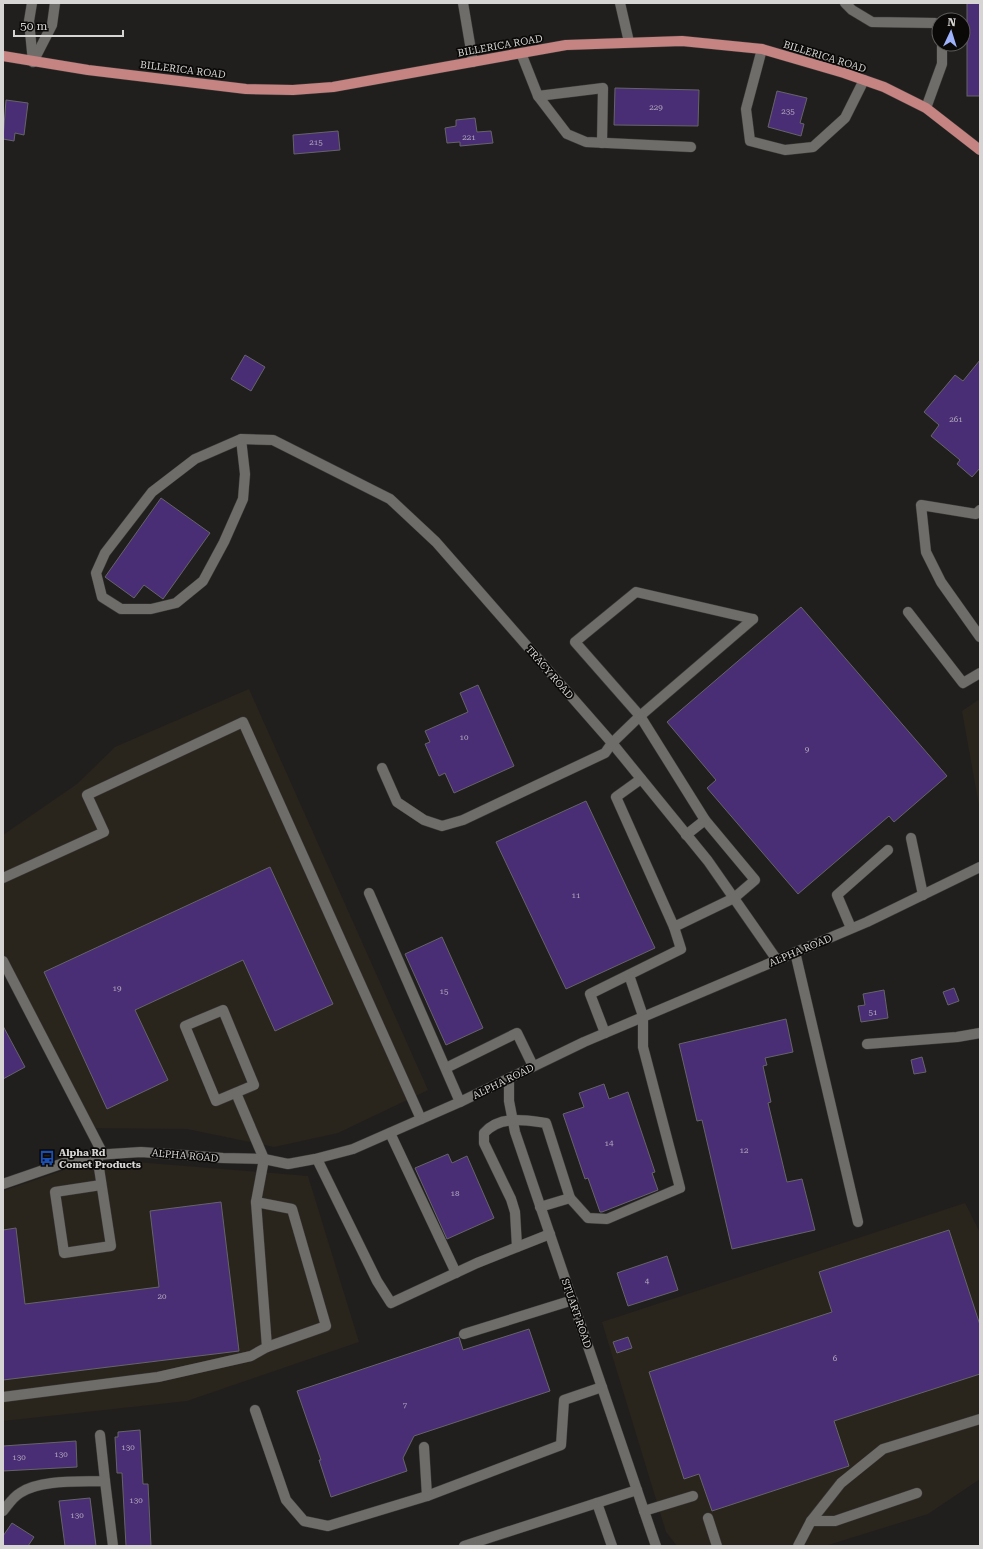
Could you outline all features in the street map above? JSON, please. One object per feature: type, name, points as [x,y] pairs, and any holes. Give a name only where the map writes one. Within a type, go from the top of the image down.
[{"type":"main road","name":"BILLERICA ROAD","points":[[3,56],[88,70],[246,89],[293,90],[333,87],[566,45],[682,41],[762,49],[884,87],[926,108],[980,150]]},
{"type":"street","points":[[32,3],[29,21],[33,62]]},
{"type":"street","points":[[33,62],[52,25],[55,3]]},
{"type":"street","points":[[463,3],[473,62]]},
{"type":"street","points":[[620,3],[629,42]]},
{"type":"street","points":[[845,3],[852,10],[872,22],[931,23]]},
{"type":"street","points":[[762,49],[746,110],[750,141],[785,150],[813,147],[845,118],[864,80]]},
{"type":"street","points":[[926,108],[942,64],[942,52]]},
{"type":"street","points":[[521,53],[538,96],[567,134],[586,142],[691,147]]},
{"type":"street","points":[[538,96],[603,88],[602,143]]},
{"type":"street","points":[[241,439],[245,474],[243,499],[224,542],[203,581],[176,603],[151,609],[121,609],[102,597],[96,574],[105,553],[152,492],[195,459],[241,439]]},
{"type":"street","name":"TRACY ROAD","points":[[241,439],[273,440],[390,499],[436,542],[612,743],[686,835],[734,898],[777,960]]},
{"type":"street","points":[[980,510],[976,514],[921,505],[926,552],[941,582],[980,637]]},
{"type":"street","points":[[382,768],[397,802],[424,820],[442,826],[463,820],[605,754],[612,743],[640,716],[753,619],[636,592],[575,642],[640,716],[705,820],[755,880],[734,898],[674,927]]},
{"type":"street","points":[[908,612],[963,682],[980,673]]},
{"type":"street","points":[[3,878],[104,832],[87,795],[243,722],[421,1119]]},
{"type":"street","points":[[604,1032],[590,994],[681,949],[674,927],[616,797],[641,779]]},
{"type":"street","points":[[686,835],[705,820]]},
{"type":"street","points":[[911,838],[923,895]]},
{"type":"street","points":[[851,928],[837,895],[888,850]]},
{"type":"street","name":"ALPHA ROAD","points":[[3,1184],[84,1156],[141,1152],[223,1158],[264,1159],[288,1164],[317,1159],[353,1149],[460,1102],[604,1032],[851,928],[980,867]]},
{"type":"street","points":[[369,893],[460,1102]]},
{"type":"street","points":[[795,952],[858,1222]]},
{"type":"street","points":[[3,961],[100,1155],[101,1185],[111,1246],[64,1253],[55,1192],[101,1185]]},
{"type":"street","points":[[517,1247],[515,1212],[511,1199],[484,1143],[484,1133],[490,1127],[512,1119],[546,1123],[570,1198],[588,1218],[607,1219],[680,1188],[643,1047],[643,1016],[628,975]]},
{"type":"street","points":[[223,1010],[254,1085],[236,1093],[216,1101],[185,1026],[223,1010]]},
{"type":"street","points":[[867,1044],[957,1037],[980,1033]]},
{"type":"street","points":[[446,1068],[517,1034],[533,1066]]},
{"type":"street","name":"STUART ROAD","points":[[508,1078],[509,1101],[515,1132],[656,1546]]},
{"type":"street","points":[[236,1093],[264,1159],[256,1202],[267,1347]]},
{"type":"street","points":[[390,1133],[456,1274]]},
{"type":"street","points":[[317,1159],[377,1281],[391,1303],[517,1247],[550,1234]]},
{"type":"street","points":[[540,1207],[570,1198]]},
{"type":"street","points":[[3,1397],[158,1377],[251,1356],[267,1347],[326,1326],[292,1209],[256,1202]]},
{"type":"street","points":[[464,1334],[572,1300]]},
{"type":"street","points":[[255,1410],[286,1500],[304,1522],[328,1526],[427,1496],[562,1445],[564,1400],[602,1387]]},
{"type":"street","points":[[798,1546],[811,1521],[841,1483],[883,1449],[980,1419]]},
{"type":"street","points":[[100,1435],[113,1546]]},
{"type":"street","points":[[424,1447],[427,1496]]},
{"type":"street","points":[[3,1511],[19,1493],[32,1487],[50,1484],[105,1481]]},
{"type":"street","points":[[464,1546],[637,1490]]},
{"type":"street","points":[[811,1521],[835,1521],[917,1493]]},
{"type":"street","points":[[644,1511],[693,1496]]},
{"type":"street","points":[[597,1503],[612,1546]]},
{"type":"street","points":[[708,1518],[717,1546]]},
{"type":"shaded area","points":[[249,689],[428,1090],[338,1133],[274,1147],[187,1129],[88,1128],[3,965],[3,835],[77,784],[115,747]]},
{"type":"shaded area","points":[[980,699],[980,811],[962,711]]},
{"type":"shaded area","points":[[123,1161],[308,1176],[359,1342],[187,1401],[3,1421],[3,1191],[76,1166]]},
{"type":"shaded area","points":[[965,1203],[980,1233],[980,1479],[928,1514],[825,1546],[677,1546],[666,1532],[602,1322]]},
{"type":"building","points":[[967,3],[980,3],[980,96],[967,96],[967,52],[971,52],[971,12],[967,12]]},
{"type":"building","points":[[615,88],[699,90],[698,126],[614,125]]},
{"type":"building","points":[[777,91],[807,98],[800,123],[804,124],[801,136],[768,127]]},
{"type":"building","points":[[6,100],[28,103],[24,135],[15,133],[14,141],[3,139]]},
{"type":"building","points":[[475,118],[477,132],[491,131],[493,143],[460,146],[460,142],[447,143],[445,128],[456,126],[456,120]]},
{"type":"building","points":[[338,131],[340,150],[294,154],[293,135]]},
{"type":"building","points":[[245,355],[265,367],[251,391],[231,379]]},
{"type":"building","points":[[980,360],[980,468],[972,477],[957,464],[960,460],[931,436],[939,425],[924,412],[955,375],[963,381]]},
{"type":"building","points":[[161,498],[210,533],[163,599],[144,585],[134,598],[105,577]]},
{"type":"building","points":[[801,607],[947,776],[894,822],[889,816],[798,894],[707,788],[716,780],[667,722]]},
{"type":"building","points":[[478,685],[514,766],[454,793],[445,773],[439,776],[425,744],[430,742],[425,731],[468,712],[460,693]]},
{"type":"building","points":[[586,801],[655,948],[566,989],[496,842]]},
{"type":"building","points":[[270,867],[333,1004],[275,1031],[243,960],[135,1010],[168,1080],[107,1109],[44,972]]},
{"type":"building","points":[[442,937],[483,1028],[446,1045],[405,954]]},
{"type":"building","points":[[954,988],[959,1001],[948,1005],[943,992]]},
{"type":"building","points":[[884,990],[888,1018],[861,1022],[858,1006],[865,1005],[863,994]]},
{"type":"building","points":[[786,1019],[793,1052],[765,1058],[767,1065],[763,1066],[771,1102],[768,1103],[787,1182],[802,1179],[815,1230],[732,1249],[702,1120],[697,1121],[679,1044]]},
{"type":"building","points":[[3,1026],[25,1067],[3,1079]]},
{"type":"building","points":[[922,1057],[926,1072],[914,1074],[911,1060]]},
{"type":"building","points":[[604,1084],[609,1099],[628,1092],[655,1172],[652,1173],[658,1190],[600,1212],[588,1178],[585,1179],[563,1114],[584,1107],[579,1093]]},
{"type":"building","points":[[448,1154],[452,1163],[467,1156],[494,1218],[447,1239],[415,1168]]},
{"type":"building","points":[[221,1202],[239,1351],[3,1380],[3,1230],[16,1228],[25,1304],[159,1287],[150,1211]]},
{"type":"building","points":[[949,1230],[980,1325],[980,1374],[834,1421],[849,1466],[712,1511],[699,1474],[684,1479],[649,1372],[832,1312],[819,1272]]},
{"type":"building","points":[[667,1256],[678,1290],[628,1306],[617,1273]]},
{"type":"building","points":[[529,1329],[550,1391],[414,1436],[403,1458],[407,1471],[331,1497],[319,1460],[321,1460],[297,1391],[459,1337],[463,1350]]},
{"type":"building","points":[[628,1337],[632,1348],[617,1353],[613,1342]]},
{"type":"building","points":[[140,1430],[143,1484],[148,1484],[151,1546],[126,1546],[122,1473],[117,1473],[115,1437],[118,1437],[118,1432]]},
{"type":"building","points":[[76,1441],[77,1467],[3,1471],[3,1446]]},
{"type":"building","points":[[90,1498],[96,1546],[65,1546],[59,1501]]},
{"type":"building","points":[[12,1523],[34,1537],[28,1546],[3,1546],[3,1536]]},
{"type":"place","name":"Alpha Rd Comet Products","points":[[47,1158]]}]
